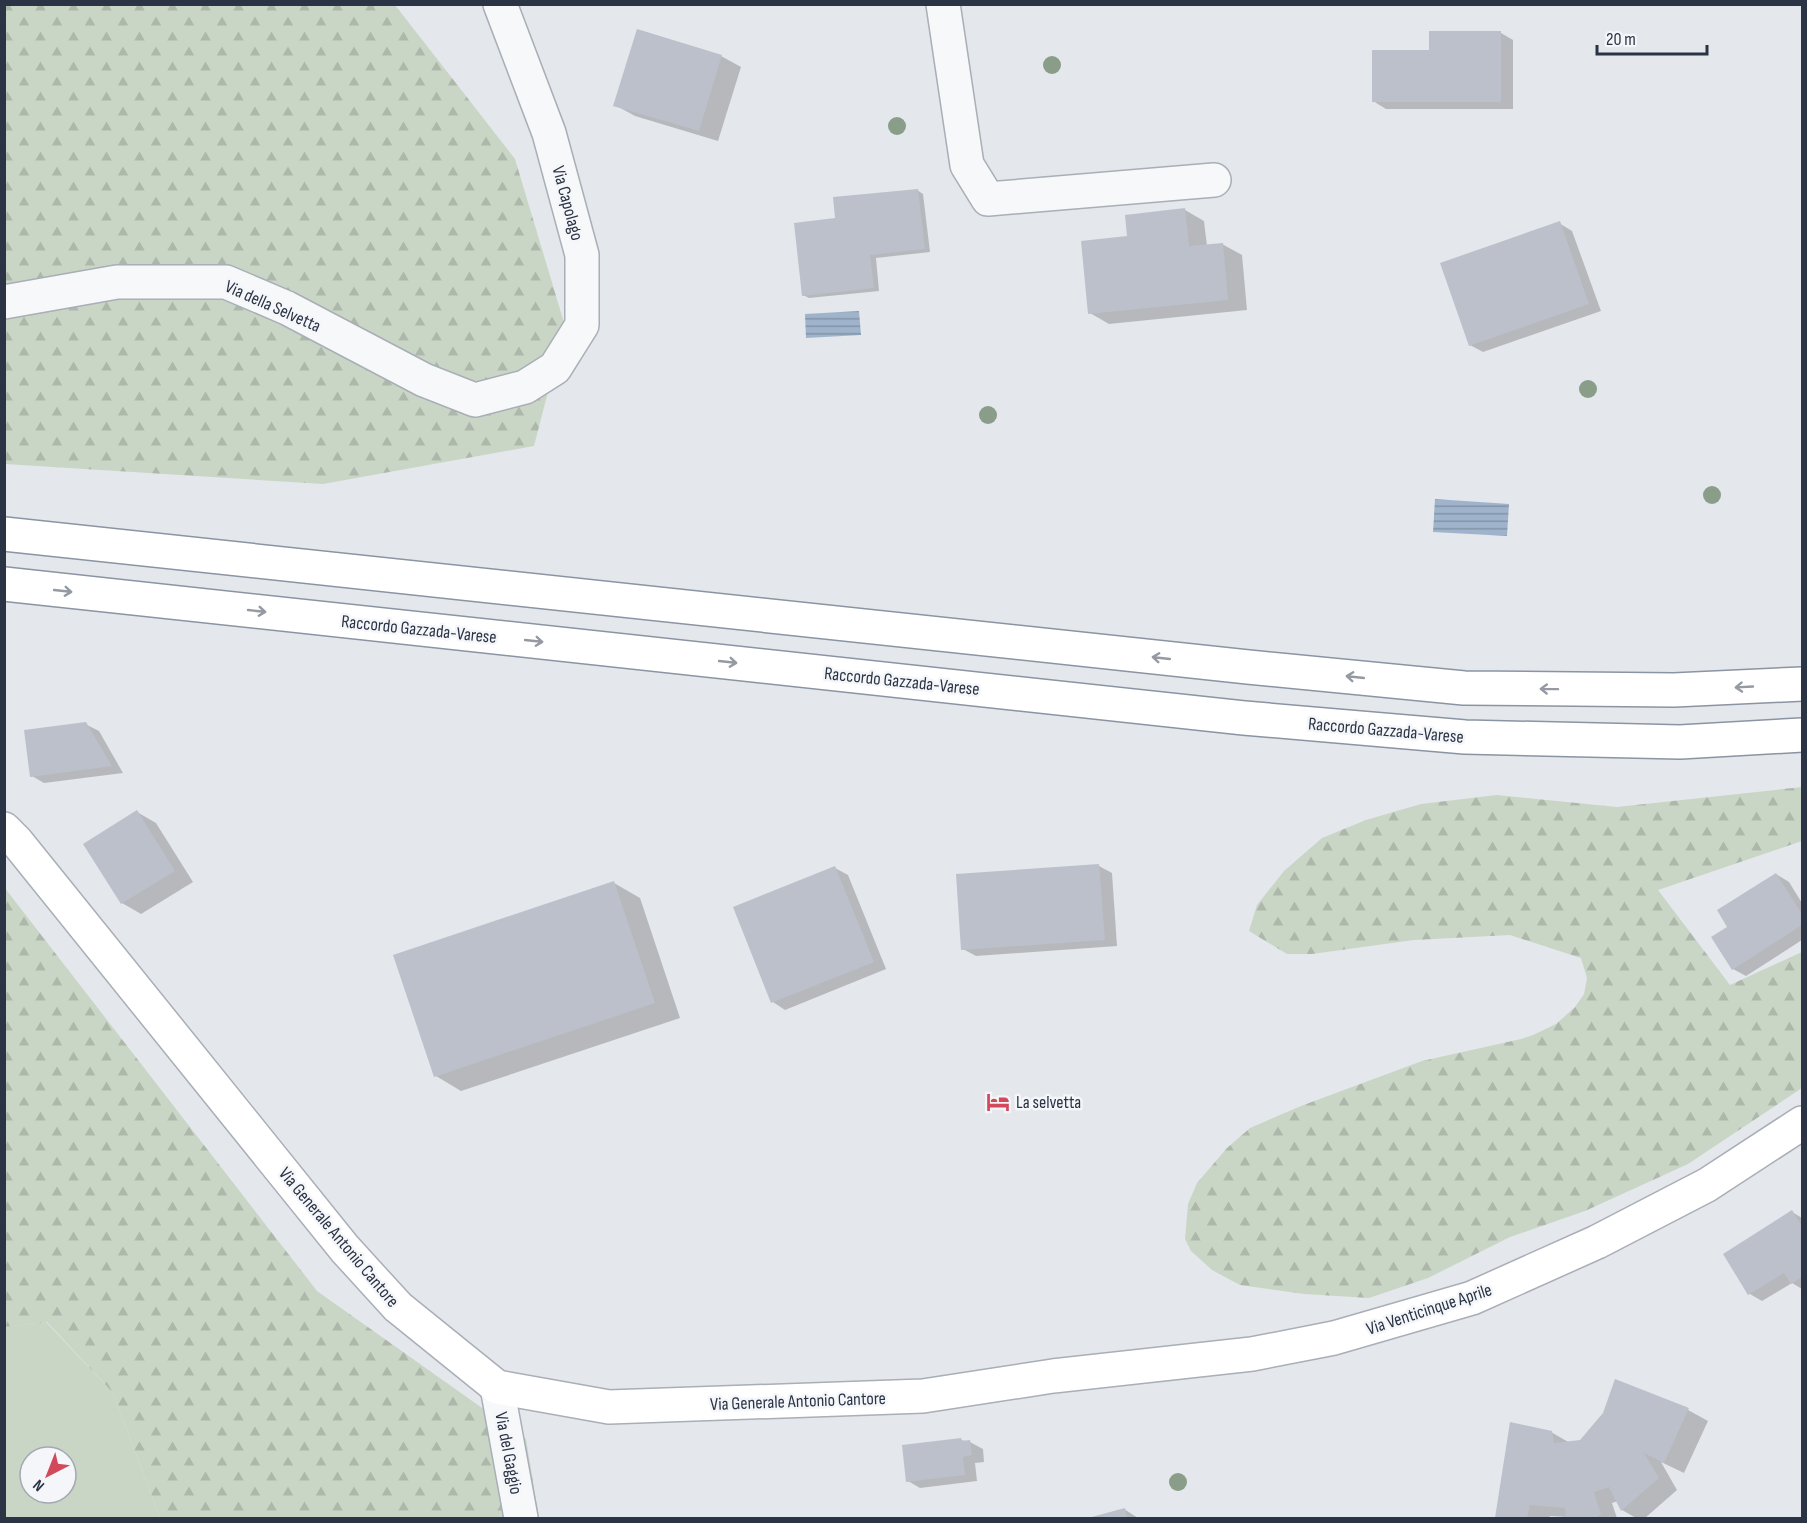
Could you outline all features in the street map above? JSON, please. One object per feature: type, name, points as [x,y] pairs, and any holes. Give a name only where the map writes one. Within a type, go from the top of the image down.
[{"type":"main road","points":[[4,534],[1464,688],[1674,690],[1803,684]]},
{"type":"main road","name":"Raccordo Gazzada-Varese","points":[[4,584],[1244,718],[1454,736],[1680,742],[1803,735]]},
{"type":"main road","name":"Via Generale Antonio Cantore","points":[[4,830],[24,851],[345,1249],[398,1307],[497,1387],[609,1407],[923,1396],[1053,1376]]},
{"type":"main road","name":"Via Venticinque Aprile","points":[[1053,1376],[1252,1354],[1334,1338],[1472,1298],[1597,1242],[1707,1185],[1803,1123]]},
{"type":"street","name":"Via Capolago","points":[[500,4],[549,134],[582,255],[582,324],[555,368],[525,387]]},
{"type":"street","points":[[943,4],[967,165],[988,199],[1214,180]]},
{"type":"street","name":"Via della Selvetta","points":[[4,302],[117,282],[226,282],[287,308],[424,380],[475,400],[525,387]]},
{"type":"street","name":"Via del Gaggio","points":[[497,1387],[521,1518]]},
{"type":"green space","points":[[4,5],[395,5],[515,159],[565,326],[534,446],[323,484],[5,464]]},
{"type":"green space","points":[[1802,787],[1802,841],[1658,890],[1730,985],[1802,952],[1802,1088],[1688,1164],[1585,1211],[1510,1237],[1428,1278],[1369,1298],[1304,1294],[1240,1285],[1212,1270],[1191,1251],[1185,1239],[1188,1204],[1197,1183],[1227,1148],[1250,1128],[1301,1106],[1422,1061],[1533,1035],[1556,1024],[1575,1007],[1584,994],[1587,978],[1581,958],[1510,935],[1414,940],[1312,954],[1287,954],[1249,931],[1257,905],[1284,871],[1322,838],[1366,820],[1421,804],[1497,795],[1617,807]]},
{"type":"green space","points":[[4,887],[317,1291],[526,1439],[539,1518],[160,1518],[113,1393],[47,1322],[5,1327]]},
{"type":"green space","points":[[46,1322],[113,1393],[160,1518],[5,1518],[4,1327]]},
{"type":"water","points":[[859,311],[861,335],[806,338],[805,314]]},
{"type":"water","points":[[1435,499],[1509,504],[1507,536],[1433,532]]},
{"type":"building","points":[[637,29],[722,55],[699,131],[613,106]]},
{"type":"building","points":[[1429,31],[1501,31],[1501,102],[1372,102],[1372,50],[1429,50]]},
{"type":"building","points":[[918,189],[925,249],[870,255],[874,288],[802,296],[794,223],[835,218],[833,197]]},
{"type":"building","points":[[1185,208],[1189,246],[1223,243],[1228,300],[1088,314],[1081,241],[1127,236],[1125,215]]},
{"type":"building","points":[[1560,221],[1589,304],[1469,346],[1440,263]]},
{"type":"building","points":[[86,722],[112,766],[30,777],[24,730]]},
{"type":"building","points":[[137,810],[175,871],[121,904],[83,844]]},
{"type":"building","points":[[1099,864],[1105,940],[961,950],[956,874]]},
{"type":"building","points":[[835,866],[874,962],[771,1003],[733,907]]},
{"type":"building","points":[[1776,873],[1802,914],[1802,925],[1732,970],[1711,937],[1727,927],[1717,910]]},
{"type":"building","points":[[614,881],[655,1003],[434,1077],[393,955]]},
{"type":"building","points":[[1792,1210],[1802,1226],[1802,1277],[1791,1284],[1784,1273],[1748,1295],[1723,1254]]},
{"type":"building","points":[[1615,1379],[1689,1408],[1664,1463],[1644,1453],[1659,1478],[1621,1511],[1609,1487],[1594,1492],[1601,1515],[1594,1518],[1566,1518],[1565,1508],[1530,1505],[1527,1518],[1495,1518],[1510,1422],[1552,1431],[1554,1443],[1580,1440],[1603,1413]]},
{"type":"building","points":[[961,1438],[962,1441],[970,1440],[972,1455],[963,1457],[965,1475],[906,1482],[902,1445]]},
{"type":"building","points":[[1125,1508],[1127,1518],[1088,1518]]},
{"type":"place","name":"La selvetta","points":[[998,1102]]}]
